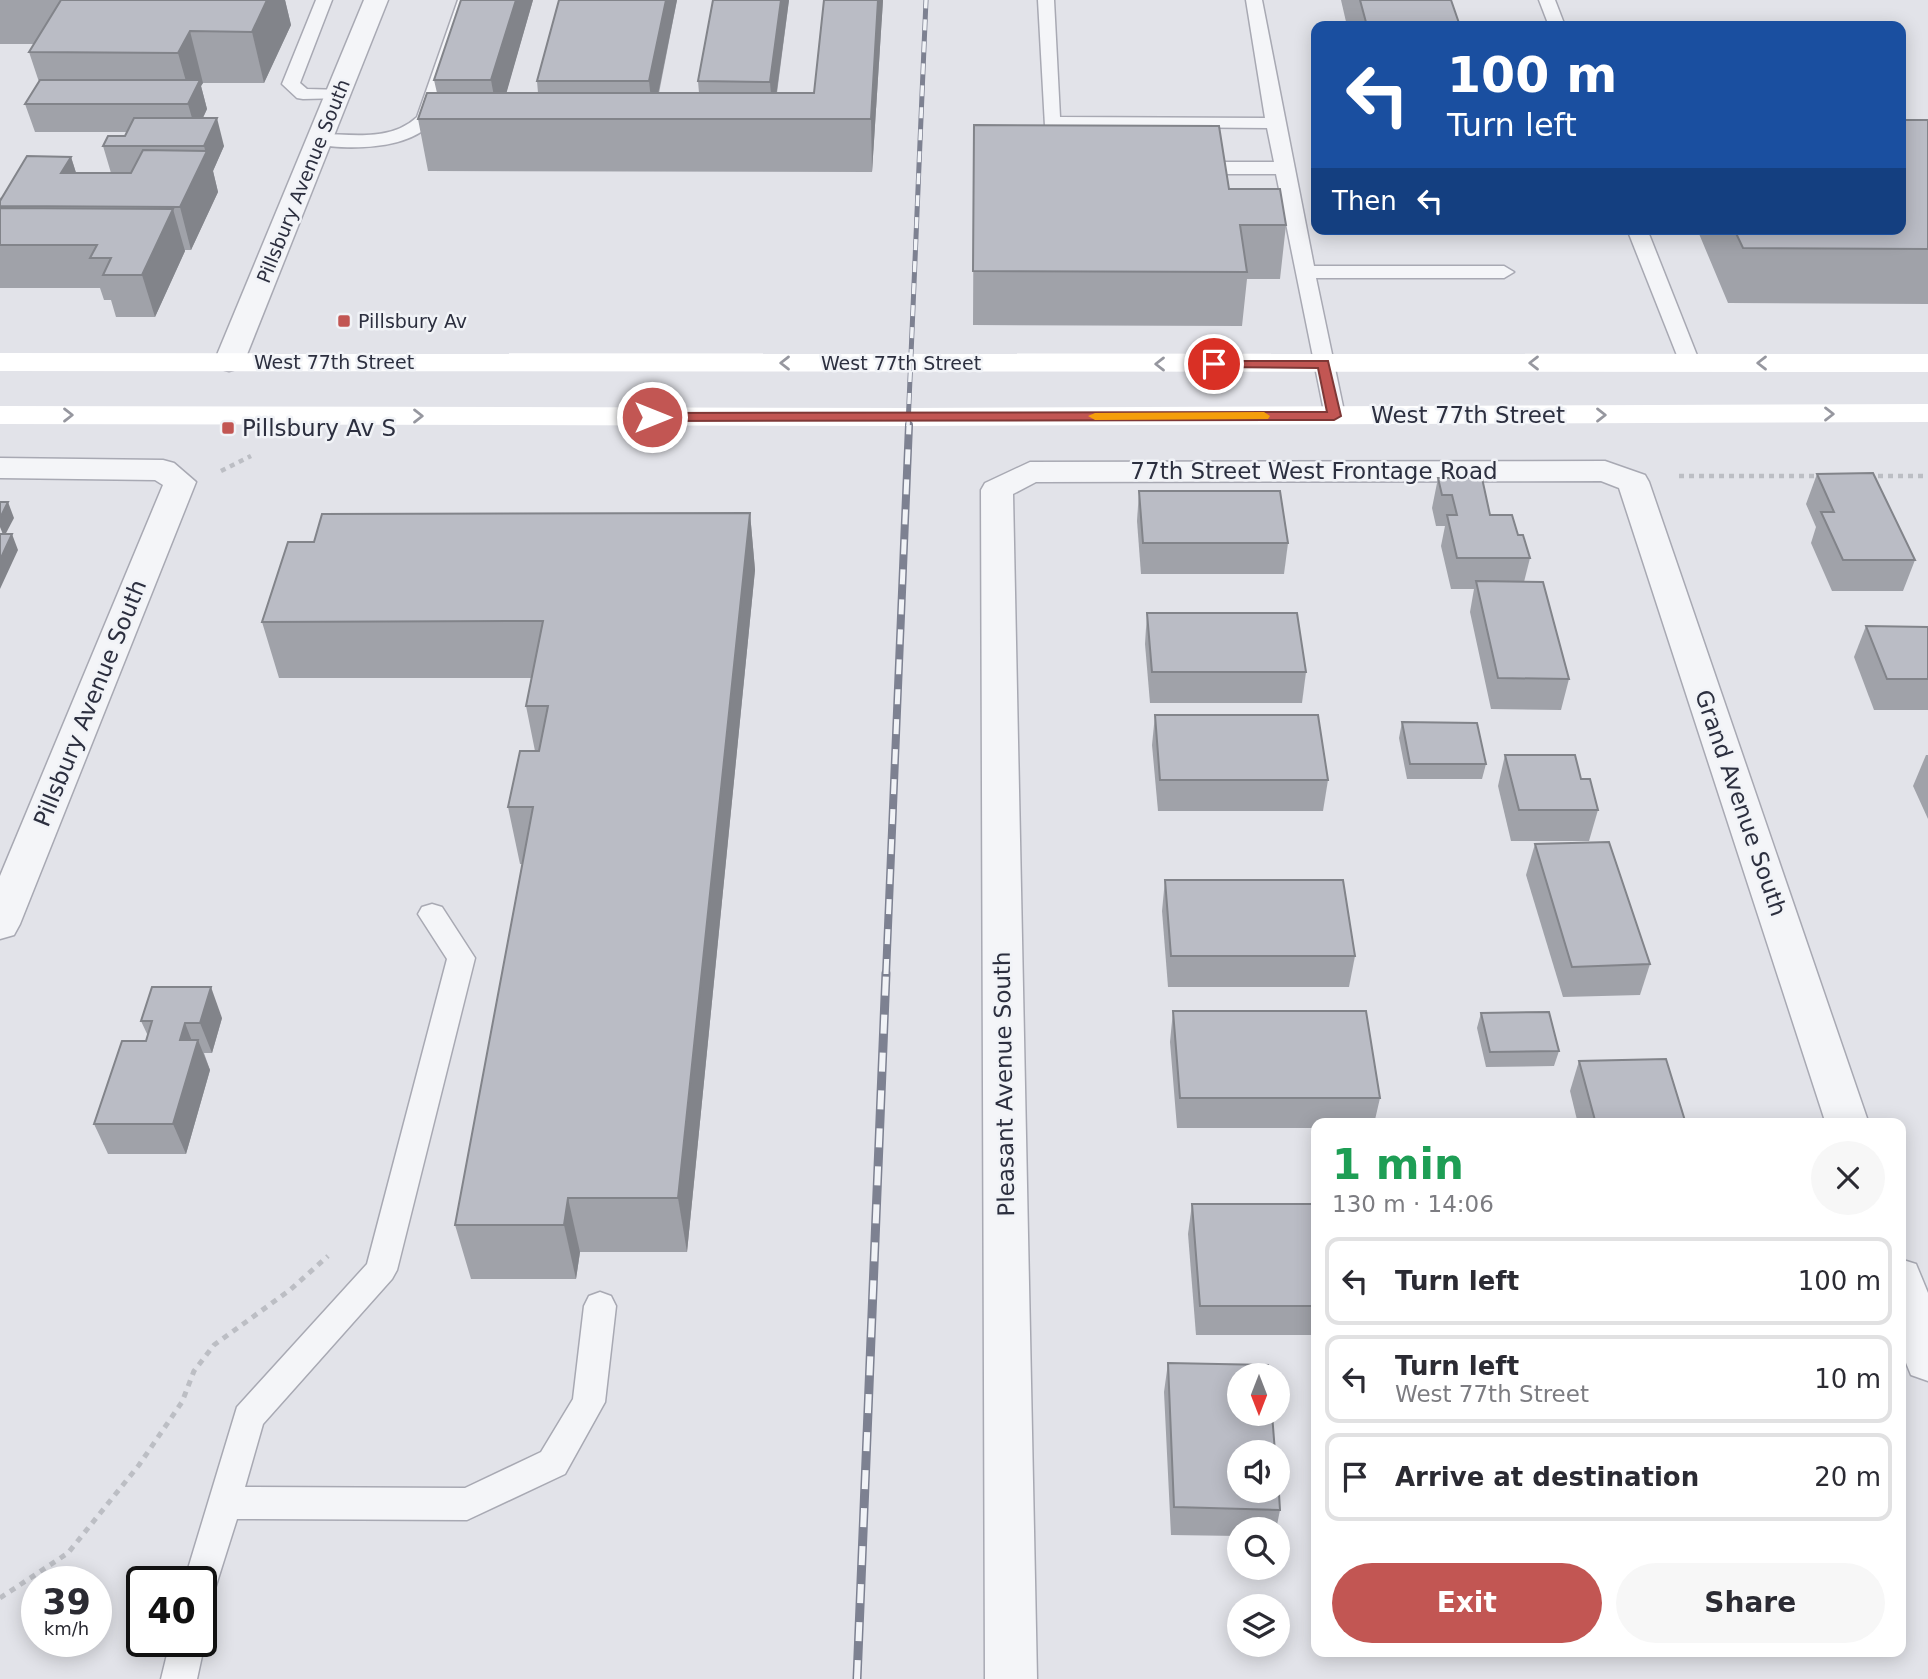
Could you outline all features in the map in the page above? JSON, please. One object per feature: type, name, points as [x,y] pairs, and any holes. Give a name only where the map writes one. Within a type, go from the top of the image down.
[{"type":"street","name":"Pillsbury Avenue South","points":[[229,362],[376,0]]},
{"type":"street","name":"West 77th Street","points":[[0,362],[1928,363]]},
{"type":"street","name":"West 77th Street","points":[[0,415],[1334,416],[1928,413]]},
{"type":"street","name":"Pillsbury Avenue South","points":[[0,468],[163,470],[180,482],[0,925]]},
{"type":"street","name":"77th Street West Frontage Road","points":[[998,490],[1030,472],[1605,471],[1633,482]]},
{"type":"street","name":"Grand Avenue South","points":[[1633,482],[1847,1118]]},
{"type":"street","name":"Pleasant Avenue South","points":[[998,490],[1011,1679]]},
{"type":"street","points":[[1906,1296],[1928,1360]]},
{"type":"lane","points":[[324,0],[291,84],[303,94],[338,94]]},
{"type":"lane","points":[[319,139],[386,139],[406,135],[417,129],[425,119],[466,0]]},
{"type":"lane","points":[[1045,0],[1051,122],[1275,123]]},
{"type":"lane","points":[[1254,0],[1285,168],[1306,223],[1305,272],[1334,416]]},
{"type":"lane","points":[[1547,0],[1555,21]]},
{"type":"lane","points":[[1177,168],[1285,168]]},
{"type":"lane","points":[[1639,235],[1690,363]]},
{"type":"lane","points":[[1305,272],[1504,272]]},
{"type":"lane","points":[[206,1566],[248,1417],[381,1270],[461,958],[432,914]]},
{"type":"lane","points":[[224,1503],[467,1504],[553,1463],[589,1402],[600,1306]]},
{"type":"lane","points":[[180,1679],[184,1657]]},
{"type":"path","points":[[1633,482],[1668,476],[1832,476]]},
{"type":"path","points":[[1860,476],[1928,476]]},
{"type":"path","points":[[0,1598],[68,1553],[139,1465],[182,1402],[194,1371],[214,1345],[290,1290],[339,1247]]},
{"type":"building","points":[[61,0],[267,0],[252,32],[190,31],[178,53],[29,52]]},
{"type":"building","points":[[461,0],[516,0],[491,80],[434,80]]},
{"type":"building","points":[[559,0],[666,0],[649,81],[537,81]]},
{"type":"building","points":[[713,0],[781,0],[770,82],[698,81]]},
{"type":"building","points":[[824,0],[878,0],[871,119],[418,119],[427,93],[814,93]]},
{"type":"building","points":[[1360,0],[1451,0],[1458,21],[1366,21]]},
{"type":"building","points":[[40,80],[200,80],[188,104],[25,104]]},
{"type":"building","points":[[134,118],[217,118],[204,146],[103,146],[108,136],[125,136]]},
{"type":"building","points":[[1906,120],[1928,120],[1928,249],[1743,248],[1737,235],[1906,235]]},
{"type":"building","points":[[974,125],[1219,126],[1229,189],[1280,189],[1286,225],[1240,225],[1247,272],[973,271]]},
{"type":"building","points":[[143,150],[207,151],[180,207],[0,206],[0,201],[27,156],[71,157],[61,173],[131,173]]},
{"type":"building","points":[[0,208],[173,209],[142,275],[103,275],[111,258],[90,258],[97,245],[0,245]]},
{"type":"building","points":[[1873,473],[1915,560],[1843,560],[1821,512],[1834,512],[1817,474]]},
{"type":"building","points":[[1438,478],[1482,478],[1490,515],[1512,515],[1518,535],[1523,535],[1530,558],[1457,558],[1447,515],[1457,515],[1452,495],[1442,495]]},
{"type":"building","points":[[1139,491],[1280,491],[1288,543],[1143,543]]},
{"type":"building","points":[[0,502],[8,502],[0,518]]},
{"type":"building","points":[[750,513],[678,1198],[568,1198],[564,1225],[455,1225],[533,807],[508,807],[520,751],[539,751],[548,706],[526,706],[543,621],[262,622],[288,542],[314,542],[322,514]]},
{"type":"building","points":[[0,534],[12,534],[0,560]]},
{"type":"building","points":[[1476,581],[1543,582],[1569,679],[1498,678]]},
{"type":"building","points":[[1147,613],[1297,613],[1306,672],[1152,672]]},
{"type":"building","points":[[1866,626],[1928,627],[1928,679],[1887,679]]},
{"type":"building","points":[[1155,715],[1318,715],[1328,780],[1160,780]]},
{"type":"building","points":[[1402,722],[1477,723],[1486,764],[1410,764]]},
{"type":"building","points":[[1505,755],[1575,755],[1581,779],[1590,779],[1598,810],[1519,810]]},
{"type":"building","points":[[1609,842],[1650,964],[1572,967],[1535,844]]},
{"type":"building","points":[[1165,880],[1343,880],[1355,956],[1171,956]]},
{"type":"building","points":[[152,987],[211,987],[200,1023],[185,1023],[180,1040],[198,1040],[173,1124],[94,1124],[122,1041],[146,1041],[152,1021],[141,1021]]},
{"type":"building","points":[[1173,1011],[1366,1011],[1380,1098],[1180,1098]]},
{"type":"building","points":[[1549,1012],[1559,1051],[1490,1052],[1481,1013]]},
{"type":"building","points":[[1666,1059],[1684,1118],[1594,1118],[1579,1061]]},
{"type":"building","points":[[1192,1204],[1311,1204],[1311,1306],[1200,1306]]},
{"type":"building","points":[[1168,1363],[1227,1364],[1227,1426],[1273,1426],[1274,1440],[1227,1440],[1227,1503],[1280,1503],[1280,1510],[1174,1507]]},
{"type":"railway","points":[[908,426],[926,0]]},
{"type":"railway","points":[[886,974],[909,425]]},
{"type":"railway","points":[[857,1679],[886,973]]},
{"type":"slow traffic","points":[[1095,416],[1264,416]]},
{"type":"place","name":"Pillsbury Av","points":[[344,321]]},
{"type":"place","name":"Pillsbury Av S","points":[[228,428]]},
{"type":"route","points":[[652,417],[1334,416],[1324,364],[1214,364]]}]
